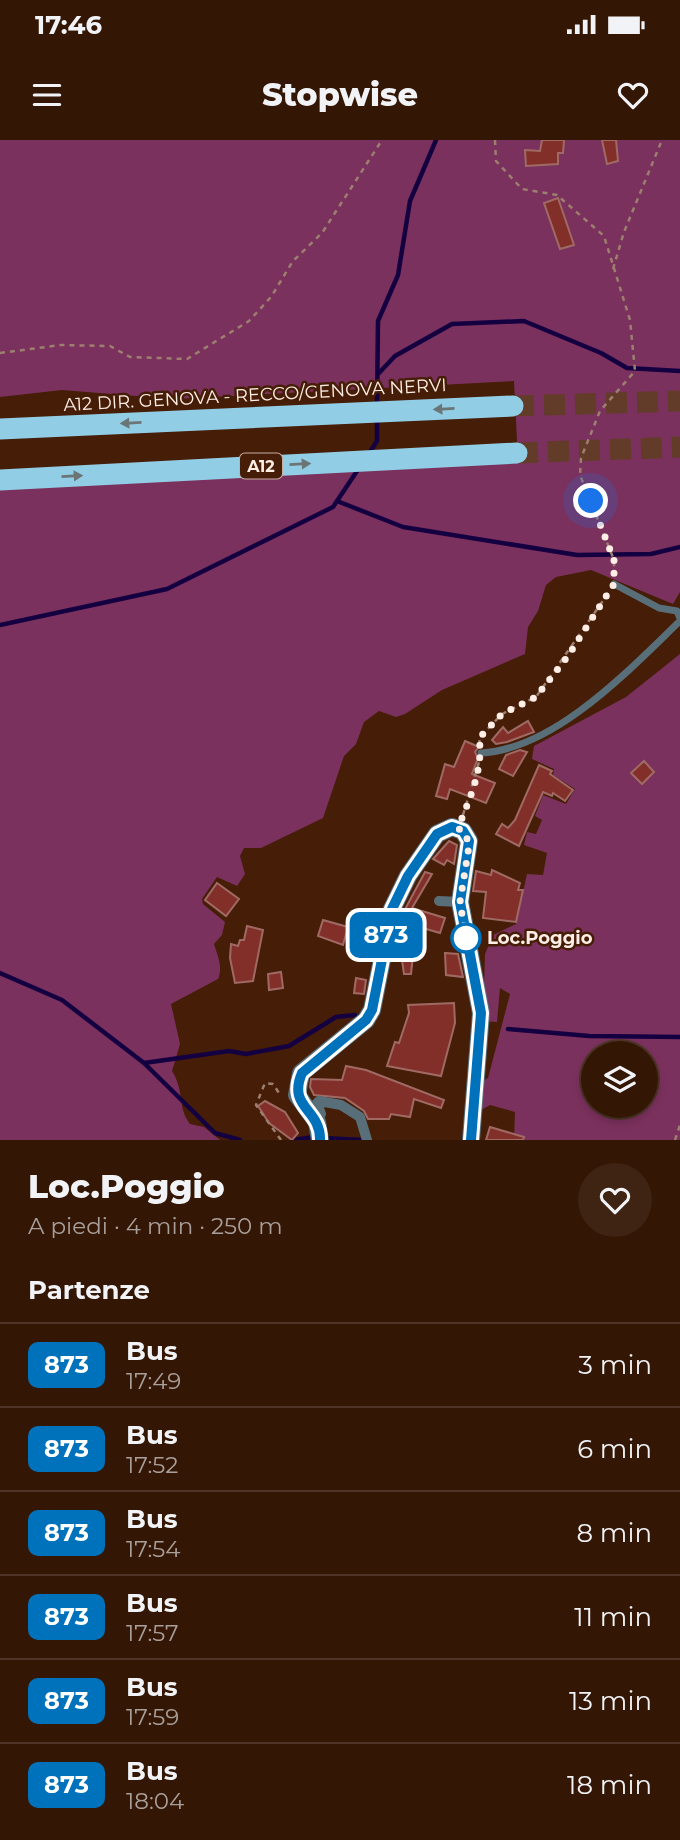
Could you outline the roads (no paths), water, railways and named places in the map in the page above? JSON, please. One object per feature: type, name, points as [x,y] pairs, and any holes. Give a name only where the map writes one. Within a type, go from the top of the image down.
[{"type":"highway","name":"A12 DIR. GENOVA - RECCO/GENOVA NERVI","points":[[0,429],[513,405]]},
{"type":"highway","name":"A12","points":[[2,480],[517,453]]},
{"type":"street","points":[[319,1132],[297,1095],[296,1085],[302,1073],[366,1020],[372,1010],[392,909],[408,876],[437,834],[446,828],[458,828],[466,835],[469,846],[460,902],[481,1013],[471,1140]]},
{"type":"street","points":[[439,901],[460,902]]},
{"type":"street","points":[[319,1132],[321,1114],[317,1103],[320,1101],[341,1105],[360,1117],[367,1140]]},
{"type":"lane","points":[[481,753],[511,748],[551,729],[603,693],[680,620],[677,611],[659,608],[614,584]]},
{"type":"waterway","points":[[377,405],[378,321],[398,275],[410,201],[436,140]]},
{"type":"waterway","points":[[378,374],[395,356],[452,324],[524,321],[601,353],[627,368],[680,371]]},
{"type":"waterway","points":[[368,455],[377,441],[377,417]]},
{"type":"waterway","points":[[0,625],[167,589],[333,507],[359,468]]},
{"type":"waterway","points":[[337,501],[403,527],[577,555],[651,554],[680,547]]},
{"type":"waterway","points":[[0,973],[62,1000],[144,1063],[215,1133],[240,1140]]},
{"type":"waterway","points":[[144,1063],[229,1051],[246,1054],[289,1046],[336,1017],[355,1015]]},
{"type":"waterway","points":[[508,1029],[589,1036],[680,1037]]},
{"type":"waterway","points":[[293,1140],[314,1137]]},
{"type":"waterway","points":[[323,1138],[363,1140]]},
{"type":"tunnel","points":[[513,406],[680,401]]},
{"type":"tunnel","points":[[517,453],[680,447]]},
{"type":"place","name":"Loc.Poggio","points":[[466,938]]}]
